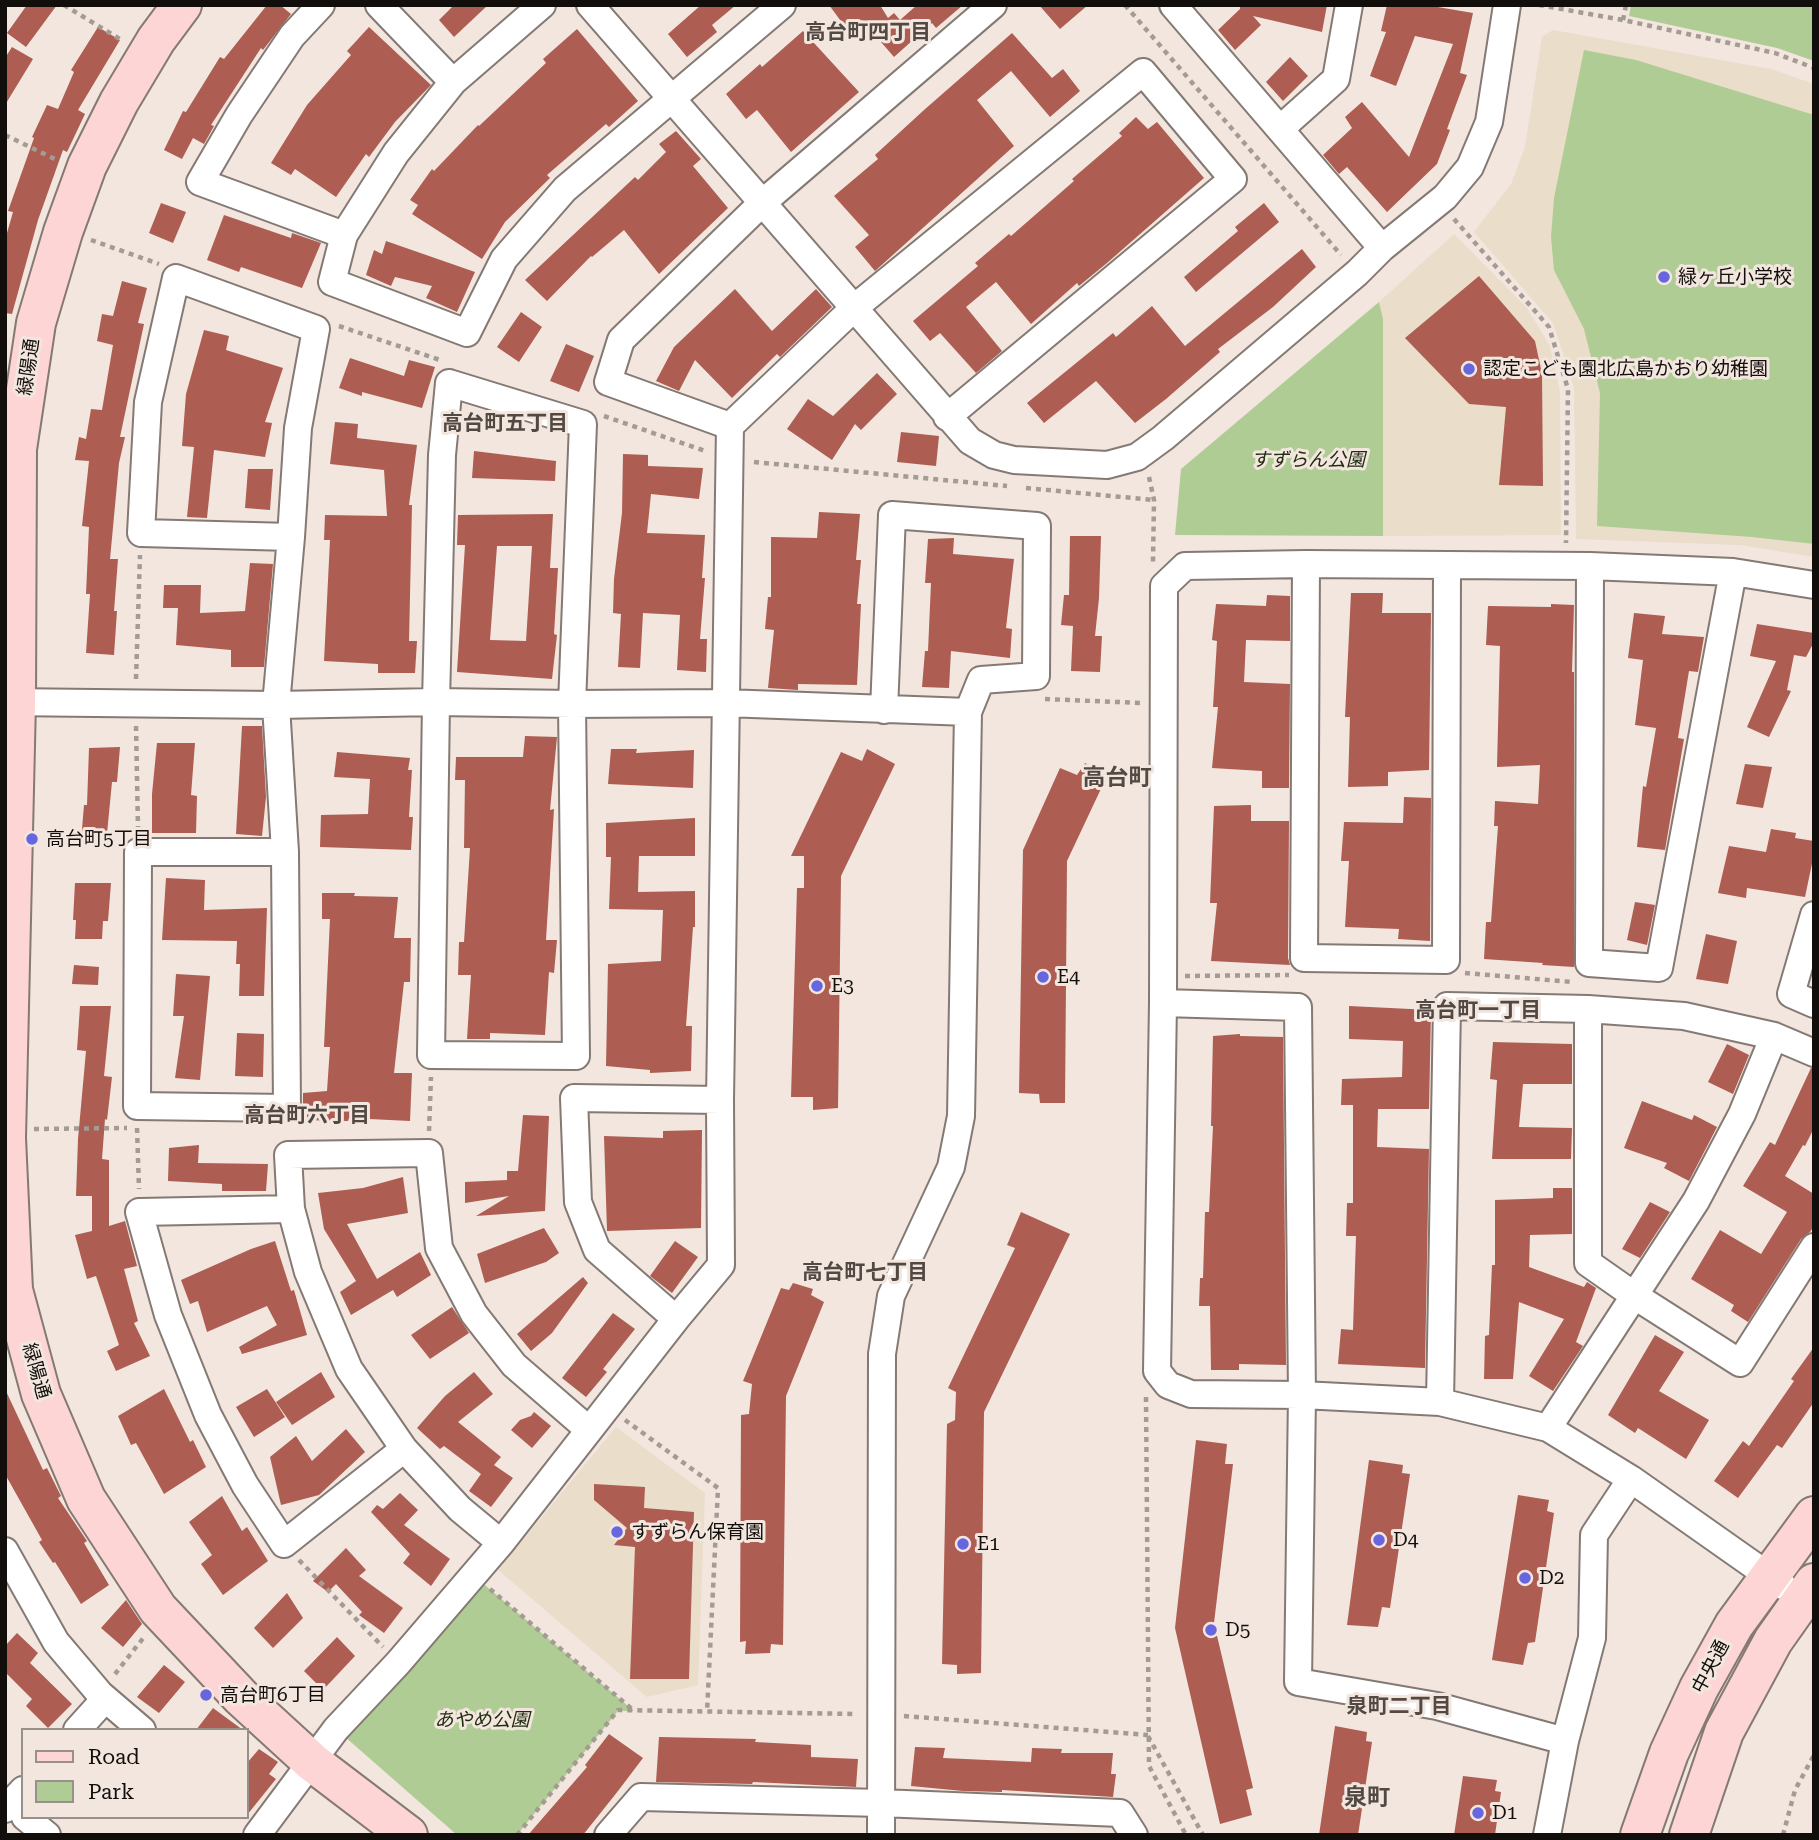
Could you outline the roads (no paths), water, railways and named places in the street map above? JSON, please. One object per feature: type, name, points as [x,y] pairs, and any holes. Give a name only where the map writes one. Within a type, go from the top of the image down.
[{"type":"street","name":"緑陽通","points":[[181,5],[156,40],[119,102],[87,166],[63,232],[36,323],[17,449],[11,702],[15,1135],[13,1290],[41,1394],[86,1499],[158,1609],[241,1697],[312,1762],[408,1835]]},
{"type":"street","points":[[321,5],[292,36],[239,115],[200,182],[344,235]]},
{"type":"street","points":[[379,5],[453,82]]},
{"type":"street","points":[[542,5],[453,82],[396,153],[344,235],[332,282],[467,333],[504,259],[565,189],[782,5]]},
{"type":"street","points":[[590,5],[970,441],[994,455],[1014,460],[1107,465],[1137,457],[1163,438],[1357,273],[1382,248],[1445,197],[1470,167],[1489,122],[1507,5]]},
{"type":"street","points":[[730,426],[608,382],[621,340],[761,204],[993,5]]},
{"type":"street","points":[[1173,5],[1382,248]]},
{"type":"street","points":[[1280,129],[1336,79],[1349,5]]},
{"type":"street","points":[[254,1828],[312,1762],[336,1729],[398,1663],[501,1543],[721,1265],[720,1100],[730,426],[854,308],[1143,72],[1233,179],[947,417]]},
{"type":"street","points":[[285,852],[138,852],[137,1117],[287,1108],[285,852],[275,705],[291,537],[298,428],[316,329],[176,278],[148,402],[141,533],[291,537]]},
{"type":"street","points":[[449,383],[583,424],[572,704],[576,1056],[431,1055],[436,702],[442,455],[449,383]]},
{"type":"street","points":[[881,1835],[882,1354],[891,1296],[951,1167],[961,1116],[968,712],[981,680],[1036,676],[1037,526],[892,515],[884,710]]},
{"type":"street","points":[[1306,564],[1304,958],[1446,960],[1447,566]]},
{"type":"street","points":[[1689,1835],[1724,1732],[1773,1641],[1808,1591],[1769,1576],[1631,1479],[1548,1428],[1440,1402],[1302,1395],[1191,1394],[1168,1385],[1157,1371],[1163,1003],[1164,586],[1185,566],[1306,564],[1578,566],[1733,572],[1814,585]]},
{"type":"street","points":[[1578,566],[1589,963],[1660,968],[1733,572]]},
{"type":"street","points":[[11,702],[275,705],[436,702],[725,703],[968,712]]},
{"type":"street","points":[[1814,915],[1791,994],[1814,1004]]},
{"type":"street","points":[[1163,1003],[1298,1007],[1302,1395],[1298,1682],[1437,1706],[1565,1741]]},
{"type":"street","points":[[1440,1402],[1447,1006],[1588,1009],[1684,1016],[1774,1036],[1814,1053]]},
{"type":"street","points":[[1588,1009],[1588,1263],[1740,1363],[1814,1247]]},
{"type":"street","points":[[1548,1428],[1696,1201],[1742,1114],[1774,1036]]},
{"type":"street","points":[[676,1319],[597,1250],[578,1202],[575,1098],[720,1100]]},
{"type":"street","points":[[501,1543],[460,1509],[404,1449],[349,1368],[308,1272],[291,1209],[288,1156],[429,1153],[439,1248],[474,1314],[514,1365],[589,1430]]},
{"type":"street","points":[[291,1209],[139,1212],[168,1315],[208,1415],[245,1485],[284,1544],[404,1449]]},
{"type":"street","points":[[1547,1835],[1565,1741],[1592,1638],[1594,1535],[1631,1479]]},
{"type":"street","name":"中央通","points":[[1640,1835],[1669,1753],[1699,1688],[1734,1625],[1814,1516]]},
{"type":"street","points":[[5,1551],[13,1589],[102,1696],[140,1728]]},
{"type":"street","points":[[78,1728],[102,1696]]},
{"type":"street","points":[[608,1835],[641,1797],[881,1803],[1025,1822],[1120,1813],[1134,1835]]},
{"type":"street","points":[[30,1819],[47,1835]]},
{"type":"place","name":"緑ヶ丘小学校","points":[[1664,277]]},
{"type":"place","name":"認定こども園北広島かおり幼稚園","points":[[1469,369]]},
{"type":"place","name":"高台町5丁目","points":[[32,839]]},
{"type":"place","name":"E4","points":[[1043,977]]},
{"type":"place","name":"E3","points":[[817,986]]},
{"type":"place","name":"すずらん保育園","points":[[617,1532]]},
{"type":"place","name":"D4","points":[[1379,1540]]},
{"type":"place","name":"E1","points":[[963,1544]]},
{"type":"place","name":"D2","points":[[1525,1578]]},
{"type":"place","name":"D5","points":[[1211,1630]]},
{"type":"place","name":"高台町6丁目","points":[[206,1695]]},
{"type":"place","name":"D1","points":[[1478,1813]]},
{"type":"district","name":"高台町四丁目","points":[[868,33]]},
{"type":"district","name":"高台町五丁目","points":[[505,424]]},
{"type":"district","name":"高台町","points":[[1117,778]]},
{"type":"district","name":"高台町一丁目","points":[[1478,1011]]},
{"type":"district","name":"高台町六丁目","points":[[307,1116]]},
{"type":"district","name":"高台町七丁目","points":[[865,1273]]},
{"type":"district","name":"泉町二丁目","points":[[1399,1707]]},
{"type":"district","name":"泉町","points":[[1367,1798]]},
{"type":"park label","name":"すずらん公園","points":[[1308,460]]},
{"type":"park label","name":"あやめ公園","points":[[482,1720]]}]
